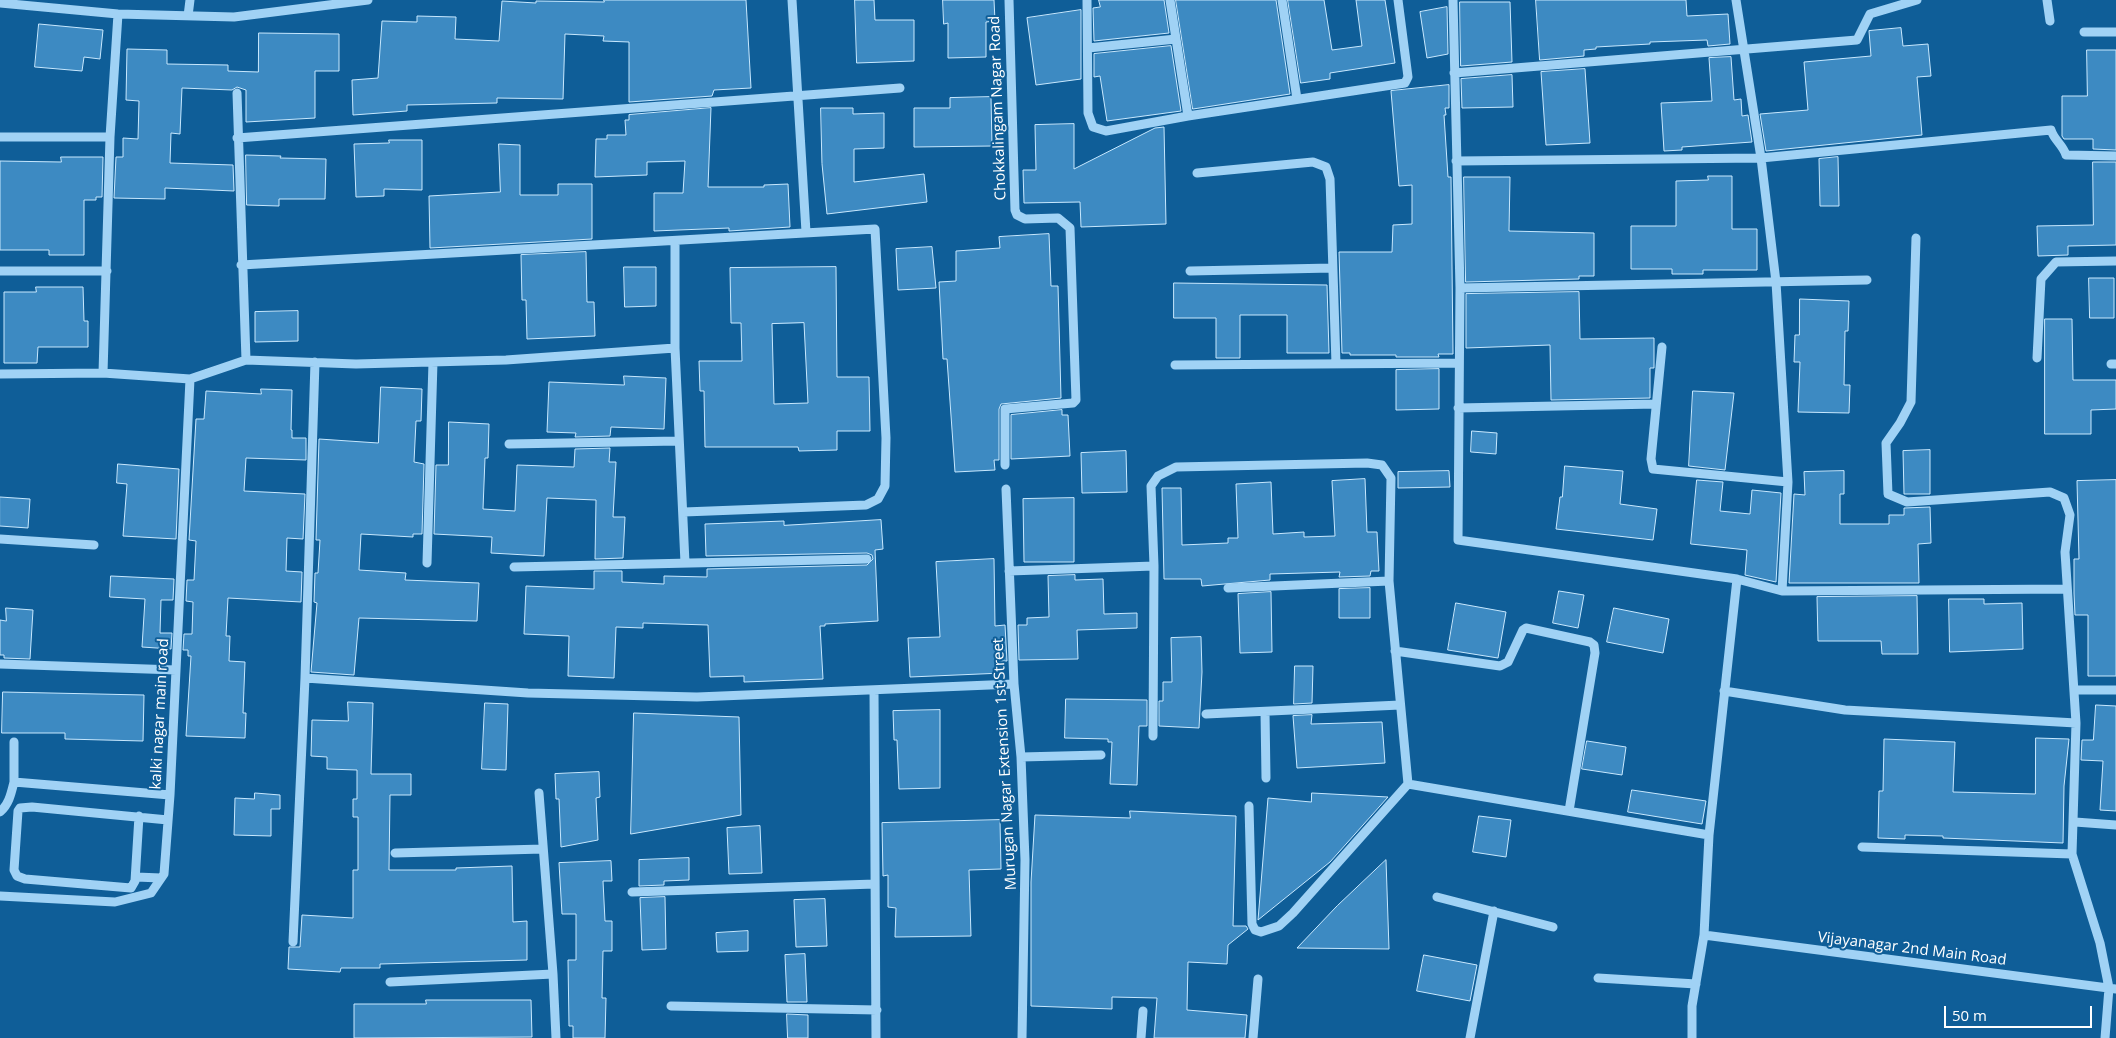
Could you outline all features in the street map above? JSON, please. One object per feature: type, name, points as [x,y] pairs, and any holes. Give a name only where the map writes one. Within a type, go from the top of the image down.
[{"type":"street","points":[[188,16],[190,0]]},
{"type":"street","points":[[0,3],[118,14],[234,17],[368,0]]},
{"type":"street","points":[[792,0],[806,232]]},
{"type":"street","name":"Chokkalingam Nagar Road","points":[[1006,465],[1005,410],[1073,403],[1076,400],[1070,228],[1058,218],[1025,219],[1017,215],[1009,0]]},
{"type":"street","points":[[1087,0],[1088,113],[1093,127],[1106,131],[1188,116],[1400,84],[1408,81],[1398,0]]},
{"type":"street","points":[[1170,0],[1188,116]]},
{"type":"street","points":[[1282,0],[1297,100]]},
{"type":"street","points":[[1452,0],[1460,288],[1458,540],[1737,579],[1782,591],[2067,589]]},
{"type":"street","points":[[1736,0],[1761,158],[1776,282],[1788,482],[1782,591]]},
{"type":"street","points":[[1454,73],[1858,40],[1870,14],[1917,0]]},
{"type":"street","points":[[2047,0],[2050,21]]},
{"type":"street","points":[[103,373],[108,271],[110,137],[118,14]]},
{"type":"street","points":[[2084,32],[2116,32]]},
{"type":"street","points":[[1088,48],[1176,39]]},
{"type":"street","points":[[237,138],[900,88]]},
{"type":"street","points":[[237,94],[241,265],[246,360]]},
{"type":"street","points":[[1456,161],[1761,158],[2051,130],[2053,137],[2063,146],[2066,155],[2116,156]]},
{"type":"street","points":[[0,137],[110,137]]},
{"type":"street","points":[[1197,173],[1312,162],[1326,167],[1330,179],[1336,364]]},
{"type":"street","points":[[241,265],[875,229],[886,438],[885,486],[878,499],[866,505],[684,512]]},
{"type":"street","points":[[1916,238],[1912,402],[1886,443],[1888,494],[1907,502],[2050,492],[2064,498],[2070,515],[2065,552],[2076,723],[2075,822],[2072,854],[2100,943],[2112,989],[2105,1038]]},
{"type":"street","points":[[675,241],[675,348],[679,395],[678,441],[686,563]]},
{"type":"street","points":[[2037,358],[2041,279],[2047,269],[2056,262],[2116,261]]},
{"type":"street","points":[[1190,271],[1332,268]]},
{"type":"street","points":[[0,271],[108,271]]},
{"type":"street","points":[[1460,288],[1867,280]]},
{"type":"street","points":[[1662,347],[1650,459],[1653,469],[1788,482]]},
{"type":"street","points":[[0,374],[103,373],[190,380],[246,360],[433,362],[506,360],[675,348]]},
{"type":"street","points":[[294,942],[315,362]]},
{"type":"street","points":[[427,562],[433,362]]},
{"type":"street","points":[[1176,365],[1459,363]]},
{"type":"street","name":"kalki nagar main road","points":[[161,878],[164,874],[170,795],[190,380]]},
{"type":"street","points":[[1458,408],[1656,404]]},
{"type":"street","points":[[509,444],[678,441]]},
{"type":"street","points":[[1153,736],[1154,566],[1151,486],[1164,471],[1176,467],[1368,463],[1382,465],[1391,478],[1390,581],[1408,784],[1293,913],[1279,926],[1261,932],[1255,930],[1252,924],[1249,806]]},
{"type":"street","name":"Murugan Nagar Extension 1st Street","points":[[1006,490],[1014,684],[1021,757],[1025,860],[1022,1038]]},
{"type":"street","points":[[0,539],[94,545]]},
{"type":"street","points":[[514,567],[867,559]]},
{"type":"street","points":[[1010,571],[1154,566]]},
{"type":"street","points":[[1692,1038],[1692,1006],[1704,935],[1709,835],[1737,579]]},
{"type":"street","points":[[1228,588],[1390,581]]},
{"type":"street","points":[[1395,651],[1500,666],[1508,662],[1522,630],[1526,628],[1590,642],[1594,645],[1595,653],[1569,811]]},
{"type":"street","points":[[0,664],[176,670]]},
{"type":"street","points":[[305,678],[528,693],[697,697],[1014,684]]},
{"type":"street","points":[[874,690],[876,1038]]},
{"type":"street","points":[[2074,690],[2116,690]]},
{"type":"street","points":[[1724,691],[1845,710],[2076,723]]},
{"type":"street","points":[[1206,714],[1400,705]]},
{"type":"street","points":[[1265,712],[1266,778]]},
{"type":"street","points":[[0,812],[11,795],[14,782],[14,742]]},
{"type":"street","points":[[1021,757],[1101,756]]},
{"type":"street","points":[[14,782],[170,795]]},
{"type":"street","points":[[1408,784],[1709,835]]},
{"type":"street","points":[[539,793],[556,1038]]},
{"type":"street","points":[[139,816],[136,878],[134,886],[131,888],[25,880],[17,876],[15,860],[18,811],[20,808],[32,807],[139,816],[168,820]]},
{"type":"street","points":[[2075,822],[2116,825]]},
{"type":"street","points":[[1862,847],[2072,854]]},
{"type":"street","points":[[395,853],[543,849]]},
{"type":"street","points":[[136,878],[161,878]]},
{"type":"street","points":[[0,896],[115,902],[151,893],[161,878]]},
{"type":"street","points":[[60,899],[61,882]]},
{"type":"street","points":[[78,900],[79,884]]},
{"type":"street","points":[[632,892],[875,884]]},
{"type":"street","points":[[1437,897],[1553,927]]},
{"type":"street","points":[[1470,1038],[1494,912]]},
{"type":"street","name":"Vijayanagar 2nd Main Road","points":[[1704,935],[2112,989]]},
{"type":"street","points":[[390,982],[553,974]]},
{"type":"street","points":[[1598,978],[1696,984]]},
{"type":"street","points":[[1253,1038],[1258,979]]},
{"type":"street","points":[[671,1006],[877,1010]]},
{"type":"street","points":[[1141,1038],[1143,1010]]},
{"type":"building","points":[[604,0],[746,0],[751,88],[714,90],[712,96],[629,102],[629,42],[603,41],[604,36],[565,34],[563,99],[497,98],[497,103],[407,105],[407,111],[353,115],[352,80],[378,78],[382,21],[417,22],[417,16],[456,17],[455,39],[499,41],[502,1],[536,3],[536,1],[604,2]]},
{"type":"building","points":[[855,0],[874,0],[875,20],[914,20],[914,61],[857,63]]},
{"type":"building","points":[[943,0],[994,0],[995,21],[986,22],[986,57],[948,58],[948,23],[944,24]]},
{"type":"building","points":[[1099,0],[1164,0],[1169,33],[1094,41],[1093,8],[1100,7]]},
{"type":"building","points":[[1176,0],[1276,0],[1290,94],[1193,109]]},
{"type":"building","points":[[1288,0],[1324,0],[1332,50],[1362,46],[1356,0],[1385,0],[1395,63],[1330,73],[1330,79],[1301,83]]},
{"type":"building","points":[[1536,0],[1686,0],[1687,16],[1728,14],[1730,44],[1708,46],[1707,40],[1650,42],[1650,44],[1596,47],[1596,49],[1584,50],[1584,56],[1540,60]]},
{"type":"building","points":[[1460,2],[1510,2],[1512,62],[1461,66]]},
{"type":"building","points":[[1447,7],[1448,54],[1427,58],[1420,12]]},
{"type":"building","points":[[1081,10],[1081,79],[1036,85],[1027,18]]},
{"type":"building","points":[[39,24],[103,30],[100,59],[84,57],[82,71],[35,67]]},
{"type":"building","points":[[1901,28],[1903,46],[1928,44],[1931,76],[1917,77],[1922,135],[1766,151],[1760,114],[1808,110],[1804,62],[1871,56],[1869,31]]},
{"type":"building","points":[[259,33],[339,34],[339,71],[315,71],[315,118],[246,122],[246,90],[237,87],[232,90],[182,88],[180,134],[171,133],[170,163],[233,165],[234,191],[165,188],[165,199],[114,198],[116,157],[123,157],[123,138],[138,139],[139,101],[126,100],[127,49],[167,50],[167,64],[228,65],[228,71],[258,72]]},
{"type":"building","points":[[1171,46],[1181,111],[1107,121],[1100,76],[1094,77],[1094,54]]},
{"type":"building","points":[[2087,50],[2116,50],[2116,150],[2093,149],[2093,139],[2064,139],[2062,136],[2062,96],[2087,96]]},
{"type":"building","points":[[1731,57],[1734,100],[1741,99],[1742,116],[1748,115],[1752,142],[1682,147],[1682,150],[1664,151],[1661,103],[1712,101],[1709,58]]},
{"type":"building","points":[[1585,69],[1590,143],[1546,145],[1541,72]]},
{"type":"building","points":[[1512,75],[1513,107],[1462,108],[1461,79]]},
{"type":"building","points":[[1449,85],[1449,108],[1445,108],[1446,115],[1444,115],[1448,177],[1451,177],[1453,354],[1438,354],[1439,357],[1396,357],[1396,355],[1350,355],[1350,353],[1342,353],[1339,252],[1392,252],[1393,225],[1412,224],[1412,185],[1399,186],[1391,91]]},
{"type":"building","points":[[991,97],[992,146],[914,147],[914,108],[950,108],[950,98]]},
{"type":"building","points":[[711,108],[708,187],[764,187],[764,185],[788,184],[790,227],[729,231],[729,228],[654,231],[654,193],[683,193],[685,161],[647,162],[647,175],[595,177],[596,139],[607,139],[607,135],[626,135],[625,120],[629,120],[629,115]]},
{"type":"building","points":[[821,108],[853,108],[853,114],[884,113],[884,148],[854,149],[854,182],[924,174],[927,202],[827,214],[822,164]]},
{"type":"building","points":[[1074,124],[1074,169],[1155,128],[1164,127],[1166,224],[1081,227],[1080,202],[1024,203],[1023,170],[1036,170],[1035,125]]},
{"type":"building","points":[[389,140],[422,140],[422,190],[384,189],[384,196],[356,197],[354,144],[389,143]]},
{"type":"building","points":[[499,144],[520,145],[520,195],[558,195],[558,184],[592,184],[592,239],[430,248],[429,196],[500,192]]},
{"type":"building","points":[[246,155],[326,159],[325,199],[279,199],[279,206],[247,205]]},
{"type":"building","points":[[61,157],[103,157],[102,197],[96,197],[96,200],[84,200],[84,255],[49,255],[49,250],[0,250],[0,161],[61,162]]},
{"type":"building","points":[[1838,157],[1839,206],[1820,206],[1819,159]]},
{"type":"building","points":[[2093,162],[2116,162],[2116,245],[2068,246],[2068,255],[2038,256],[2037,226],[2093,225]]},
{"type":"building","points":[[1708,176],[1732,176],[1732,229],[1757,229],[1757,270],[1703,270],[1703,274],[1672,274],[1672,269],[1631,269],[1631,226],[1676,226],[1676,181],[1708,180]]},
{"type":"building","points":[[1464,177],[1510,177],[1509,231],[1594,233],[1594,276],[1579,276],[1579,279],[1466,282]]},
{"type":"building","points":[[1049,234],[1051,286],[1058,286],[1061,398],[1001,404],[999,409],[999,460],[994,460],[995,470],[955,472],[947,359],[943,359],[939,282],[956,281],[956,251],[1000,248],[999,237]]},
{"type":"building","points":[[932,247],[936,288],[898,290],[896,249]]},
{"type":"building","points":[[586,252],[587,302],[594,302],[595,336],[527,339],[526,300],[522,300],[521,255]]},
{"type":"building","points":[[624,267],[656,267],[656,306],[625,307]]},
{"type":"building","points":[[836,267],[837,377],[869,377],[870,431],[837,431],[837,450],[799,451],[798,447],[705,447],[704,391],[700,391],[699,361],[742,361],[741,323],[731,323],[730,268]],"holes":[[[804,323],[808,403],[774,404],[772,324]]]},
{"type":"building","points":[[2089,278],[2114,278],[2114,318],[2090,318]]},
{"type":"building","points":[[1174,283],[1327,285],[1329,353],[1287,353],[1287,315],[1240,315],[1240,358],[1216,358],[1216,318],[1174,318]]},
{"type":"building","points":[[36,287],[83,287],[84,321],[88,321],[88,347],[38,347],[37,363],[4,363],[4,292],[36,292]]},
{"type":"building","points":[[1579,292],[1580,339],[1654,338],[1654,368],[1650,368],[1650,398],[1551,400],[1550,345],[1466,348],[1466,294]]},
{"type":"building","points":[[1800,299],[1849,301],[1848,331],[1845,331],[1844,385],[1850,385],[1849,413],[1798,412],[1800,362],[1794,362],[1795,335],[1799,335]]},
{"type":"building","points":[[298,311],[298,341],[255,342],[255,312]]},
{"type":"building","points":[[2045,319],[2072,319],[2073,380],[2116,380],[2116,409],[2091,410],[2091,434],[2045,434]]},
{"type":"building","points":[[1439,369],[1439,409],[1396,410],[1396,370]]},
{"type":"building","points":[[624,376],[666,378],[664,429],[611,427],[610,436],[575,437],[576,433],[547,432],[549,382],[624,385]]},
{"type":"building","points":[[381,387],[422,389],[421,421],[416,421],[414,462],[424,464],[422,534],[413,534],[413,537],[361,534],[359,570],[406,573],[405,580],[479,583],[477,621],[359,618],[354,675],[311,672],[317,603],[314,602],[315,573],[318,573],[320,540],[316,540],[319,439],[378,443]]},
{"type":"building","points":[[261,389],[292,390],[292,438],[306,438],[306,460],[246,458],[244,491],[305,494],[303,539],[287,538],[286,571],[302,572],[301,602],[228,598],[226,636],[230,636],[229,661],[245,662],[243,713],[246,713],[245,738],[186,736],[191,656],[188,656],[188,650],[183,650],[184,634],[192,634],[193,602],[186,601],[187,580],[194,580],[196,541],[189,540],[196,419],[204,419],[206,391],[261,394]]},
{"type":"building","points":[[1693,391],[1734,393],[1725,470],[1689,466]]},
{"type":"building","points":[[1062,410],[1062,415],[1068,415],[1070,456],[1011,459],[1011,415]]},
{"type":"building","points":[[449,422],[489,424],[488,458],[485,458],[483,509],[515,511],[517,465],[574,467],[575,449],[610,448],[609,462],[616,462],[613,517],[625,517],[623,558],[595,559],[596,500],[547,498],[544,556],[491,553],[492,537],[434,534],[436,465],[448,465]]},
{"type":"building","points":[[1472,431],[1497,433],[1496,454],[1471,452]]},
{"type":"building","points":[[1930,450],[1930,494],[1904,494],[1903,451]]},
{"type":"building","points":[[1126,451],[1127,492],[1082,493],[1081,453]]},
{"type":"building","points":[[118,464],[179,469],[176,539],[123,536],[127,484],[117,483]]},
{"type":"building","points":[[1565,466],[1623,471],[1620,504],[1657,509],[1653,540],[1556,529]]},
{"type":"building","points":[[1449,471],[1450,487],[1398,488],[1398,472]]},
{"type":"building","points":[[1844,471],[1844,494],[1840,494],[1840,524],[1889,524],[1889,515],[1904,515],[1904,508],[1930,507],[1931,543],[1918,544],[1919,583],[1789,583],[1794,494],[1805,495],[1804,472]]},
{"type":"building","points":[[1365,479],[1367,532],[1377,532],[1379,571],[1371,571],[1370,576],[1339,577],[1340,572],[1270,574],[1270,580],[1202,586],[1201,579],[1164,579],[1162,488],[1181,488],[1182,545],[1228,543],[1228,538],[1238,538],[1236,484],[1271,482],[1273,534],[1304,532],[1304,537],[1335,536],[1332,481]]},
{"type":"building","points":[[1697,480],[1723,482],[1720,511],[1750,514],[1752,490],[1781,493],[1776,582],[1745,575],[1747,550],[1691,544]]},
{"type":"building","points":[[2116,480],[2116,676],[2088,676],[2088,615],[2075,615],[2074,559],[2079,559],[2077,481]]},
{"type":"building","points":[[0,497],[30,499],[28,528],[0,526]]},
{"type":"building","points":[[1074,498],[1074,562],[1024,562],[1023,499]]},
{"type":"building","points":[[881,520],[883,549],[875,550],[878,621],[825,624],[825,626],[820,626],[823,679],[744,682],[744,676],[710,677],[708,625],[643,623],[643,628],[616,627],[614,678],[568,676],[569,636],[524,634],[526,586],[594,589],[594,571],[622,571],[622,582],[664,584],[664,576],[707,577],[707,569],[867,565],[873,559],[872,555],[867,553],[706,556],[705,524],[784,521],[784,525]]},
{"type":"building","points":[[994,559],[995,626],[1005,625],[1007,661],[1002,661],[1003,673],[910,677],[908,638],[940,637],[936,562]]},
{"type":"building","points":[[1075,575],[1075,580],[1103,579],[1104,614],[1137,613],[1137,628],[1077,630],[1078,659],[1019,660],[1018,625],[1027,625],[1027,618],[1049,617],[1048,576]]},
{"type":"building","points":[[111,576],[174,579],[173,600],[161,600],[160,633],[172,633],[171,649],[142,647],[145,599],[110,597]]},
{"type":"building","points":[[1370,588],[1370,618],[1339,618],[1339,589]]},
{"type":"building","points":[[1559,591],[1584,595],[1578,628],[1553,623]]},
{"type":"building","points":[[1271,592],[1272,652],[1240,653],[1238,594]]},
{"type":"building","points":[[1917,596],[1918,654],[1882,654],[1881,641],[1818,641],[1817,597]]},
{"type":"building","points":[[1949,599],[1984,599],[1984,604],[2022,603],[2023,649],[1950,652]]},
{"type":"building","points":[[1456,603],[1506,612],[1498,658],[1448,650]]},
{"type":"building","points":[[6,608],[33,610],[30,659],[4,658],[4,655],[0,655],[0,620],[6,621]]},
{"type":"building","points":[[1614,608],[1669,619],[1663,653],[1607,642]]},
{"type":"building","points":[[1201,637],[1202,672],[1199,728],[1159,726],[1159,701],[1163,701],[1163,682],[1172,682],[1171,638]]},
{"type":"building","points":[[1295,666],[1313,666],[1312,703],[1294,704]]},
{"type":"building","points":[[3,692],[144,695],[143,741],[65,739],[65,733],[2,733]]},
{"type":"building","points":[[1066,699],[1147,700],[1147,726],[1139,726],[1137,785],[1110,784],[1112,742],[1108,742],[1108,739],[1065,738]]},
{"type":"building","points":[[348,702],[373,703],[371,774],[411,774],[411,795],[390,795],[389,870],[456,870],[456,868],[512,866],[513,922],[527,921],[527,960],[380,964],[380,968],[341,968],[340,972],[288,969],[289,947],[300,947],[302,915],[353,918],[353,870],[358,870],[358,817],[353,817],[353,799],[357,799],[357,770],[327,769],[327,757],[311,756],[312,720],[348,721]]},
{"type":"building","points":[[485,703],[508,704],[506,770],[482,769]]},
{"type":"building","points":[[2096,705],[2116,706],[2116,811],[2100,810],[2103,761],[2081,760],[2082,740],[2093,740]]},
{"type":"building","points":[[940,710],[940,788],[899,789],[897,740],[894,740],[893,711]]},
{"type":"building","points":[[634,713],[739,717],[741,815],[631,834]]},
{"type":"building","points":[[1312,715],[1311,724],[1382,722],[1385,763],[1297,768],[1293,716]]},
{"type":"building","points":[[2036,738],[2069,739],[2064,786],[2063,843],[1943,838],[1943,836],[1905,835],[1905,839],[1878,838],[1879,791],[1883,791],[1884,739],[1955,742],[1953,792],[2035,794]]},
{"type":"building","points":[[1587,741],[1626,747],[1622,775],[1582,769]]},
{"type":"building","points":[[599,772],[600,797],[596,798],[598,840],[561,847],[559,799],[556,799],[555,774]]},
{"type":"building","points":[[1632,790],[1706,801],[1702,824],[1628,812]]},
{"type":"building","points":[[255,793],[280,795],[280,809],[271,809],[271,836],[234,835],[235,798],[254,799]]},
{"type":"building","points":[[1312,793],[1388,797],[1330,862],[1258,920],[1268,798],[1311,802]]},
{"type":"building","points":[[1130,811],[1236,816],[1233,926],[1246,926],[1248,929],[1228,945],[1227,964],[1188,962],[1187,1010],[1247,1015],[1245,1038],[1154,1038],[1157,998],[1112,997],[1112,1009],[1031,1006],[1031,882],[1035,815],[1130,818]]},
{"type":"building","points":[[1479,816],[1511,820],[1506,857],[1473,852]]},
{"type":"building","points":[[1000,820],[1001,869],[969,870],[971,936],[895,937],[896,908],[888,907],[888,875],[883,876],[882,823]]},
{"type":"building","points":[[760,826],[762,873],[729,874],[727,828]]},
{"type":"building","points":[[689,858],[689,880],[664,881],[664,885],[639,886],[639,860]]},
{"type":"building","points":[[1386,860],[1389,949],[1297,948],[1337,906]]},
{"type":"building","points":[[611,861],[612,881],[603,881],[605,921],[612,921],[612,951],[603,951],[602,998],[606,998],[605,1038],[573,1038],[573,1026],[569,1026],[568,960],[576,960],[576,914],[562,914],[559,863]]},
{"type":"building","points":[[665,897],[666,949],[642,950],[640,898]]},
{"type":"building","points":[[825,899],[827,946],[796,947],[794,900]]},
{"type":"building","points":[[748,931],[748,951],[717,952],[716,933]]},
{"type":"building","points":[[805,954],[807,1002],[787,1002],[785,955]]},
{"type":"building","points":[[1424,955],[1477,965],[1470,1001],[1417,991]]},
{"type":"building","points":[[426,1000],[531,1000],[532,1037],[354,1038],[354,1004],[426,1004]]},
{"type":"building","points":[[787,1014],[808,1015],[808,1038],[788,1038]]}]
